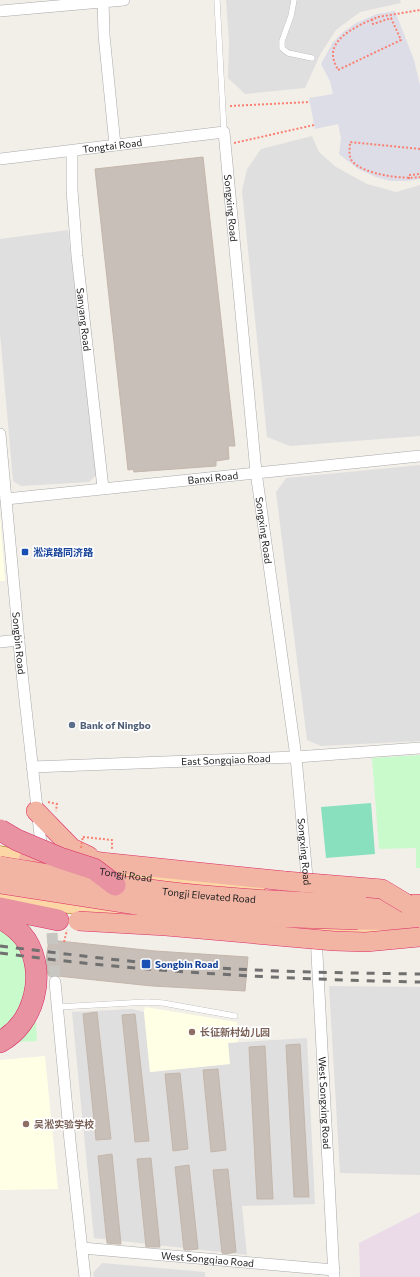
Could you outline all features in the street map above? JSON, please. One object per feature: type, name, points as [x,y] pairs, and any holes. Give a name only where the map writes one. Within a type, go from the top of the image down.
[{"type":"highway","points":[[36,806],[72,848],[106,858]]},
{"type":"highway","points":[[0,830],[17,840],[60,858],[94,869],[115,885]]},
{"type":"highway","points":[[35,857],[106,858],[285,881],[382,889],[416,902]]},
{"type":"highway","name":"Tongji Elevated Road","points":[[0,866],[115,885],[167,891],[271,900],[416,902]]},
{"type":"highway","name":"Tongji Elevated Road","points":[[0,884],[175,911],[265,918],[420,921]]},
{"type":"highway","points":[[0,908],[57,919],[166,926],[334,941],[366,942],[420,937]]},
{"type":"highway","points":[[0,918],[18,931],[26,940],[35,965],[36,981],[33,998],[26,1018],[17,1029],[0,1042]]},
{"type":"main road","name":"Tongji Road","points":[[0,844],[35,857]]},
{"type":"main road","name":"Tongji Road","points":[[0,855],[35,857],[143,877],[416,902]]},
{"type":"main road","points":[[0,894],[30,899],[57,919],[316,928],[420,934]]},
{"type":"street","points":[[0,11],[124,0]]},
{"type":"street","points":[[103,1],[104,35],[116,145]]},
{"type":"street","name":"Tongtai Road","points":[[0,159],[224,132]]},
{"type":"street","name":"Songxing Road","points":[[224,132],[256,472],[296,757],[309,892],[316,928]]},
{"type":"street","name":"Sanyang Road","points":[[72,151],[73,205],[77,256],[103,488]]},
{"type":"street","name":"Songbin Road","points":[[0,434],[36,806],[35,857]]},
{"type":"street","name":"Banxi Road","points":[[6,499],[420,456]]},
{"type":"street","points":[[0,642],[19,640]]},
{"type":"street","name":"East Songqiao Road","points":[[32,767],[296,757],[420,748]]},
{"type":"street","name":"West Songxing Road","points":[[316,928],[334,1274]]},
{"type":"street","points":[[56,982],[70,1141],[85,1277]]},
{"type":"street","name":"West Songqiao Road","points":[[82,1248],[334,1274]]},
{"type":"lane","points":[[216,0],[224,132]]},
{"type":"lane","points":[[294,0],[292,16],[282,41],[282,48],[288,53],[312,58]]},
{"type":"lane","points":[[58,1007],[147,1002],[235,1016]]},
{"type":"path","points":[[372,19],[373,24],[391,18],[401,40],[338,70],[333,57],[337,42],[347,34],[372,19],[385,15],[420,10]]},
{"type":"path","points":[[223,106],[310,102]]},
{"type":"path","points":[[225,145],[314,125]]},
{"type":"path","points":[[420,149],[350,142],[349,156],[353,162],[360,167],[388,176],[409,179],[420,177]]},
{"type":"path","points":[[409,179],[409,175],[420,174]]},
{"type":"path","points":[[36,806],[57,804],[58,816]]},
{"type":"path","points":[[79,836],[112,840],[106,858]]},
{"type":"shaded area","points":[[226,0],[400,0],[401,3],[360,12],[336,30],[321,53],[305,88],[245,94],[228,78],[229,41]]},
{"type":"shaded area","points":[[395,11],[414,60],[420,85],[420,179],[408,181],[390,181],[376,177],[358,169],[339,154],[341,138],[338,124],[315,129],[309,98],[333,94],[330,81],[321,64],[333,42],[343,32],[356,23],[377,14]]},
{"type":"shaded area","points":[[312,136],[319,152],[336,167],[367,184],[396,192],[420,185],[420,436],[290,446],[267,437],[242,191],[247,169],[261,149]]},
{"type":"shaded area","points":[[68,230],[96,475],[89,482],[21,486],[13,481],[0,333],[0,239]]},
{"type":"shaded area","points":[[420,465],[420,741],[321,746],[307,740],[276,492],[286,478]]},
{"type":"shaded area","points":[[0,513],[5,581],[0,581]]},
{"type":"shaded area","points":[[329,986],[420,987],[420,1175],[340,1173]]},
{"type":"shaded area","name":"长征新村幼儿园","points":[[145,1007],[237,1022],[238,1042],[228,1043],[230,1064],[150,1072],[144,1012]]},
{"type":"shaded area","points":[[132,1009],[144,1012],[150,1072],[229,1064],[228,1043],[307,1038],[315,1204],[242,1206],[247,1255],[94,1238],[72,1012]]},
{"type":"shaded area","name":"吴淞实验学校","points":[[45,1056],[58,1189],[0,1190],[0,1060]]},
{"type":"shaded area","points":[[420,1212],[420,1277],[360,1277],[359,1243]]},
{"type":"shaded area","points":[[102,1263],[205,1272],[205,1277],[94,1277],[93,1273]]},
{"type":"green space","points":[[420,755],[420,868],[416,868],[416,848],[379,849],[372,758]]},
{"type":"green space","points":[[371,803],[375,854],[326,858],[321,807]]},
{"type":"green space","points":[[0,910],[31,925],[37,1041],[0,1043]]},
{"type":"building","points":[[203,157],[235,446],[228,446],[229,459],[216,461],[216,466],[134,472],[133,469],[128,470],[95,169]]},
{"type":"building","name":"Songbin Road","points":[[49,940],[155,951],[248,957],[245,991],[152,986],[48,975],[46,960]]},
{"type":"building","points":[[97,1012],[111,1139],[96,1140],[83,1014]]},
{"type":"building","points":[[135,1014],[149,1141],[135,1142],[122,1015]]},
{"type":"building","points":[[300,1044],[309,1197],[294,1197],[286,1045]]},
{"type":"building","points":[[265,1046],[273,1199],[257,1199],[249,1047]]},
{"type":"building","points":[[218,1069],[226,1150],[211,1152],[203,1070]]},
{"type":"building","points":[[180,1073],[188,1149],[173,1151],[165,1074]]},
{"type":"building","points":[[112,1154],[121,1244],[107,1243],[98,1156]]},
{"type":"building","points":[[151,1158],[160,1247],[146,1247],[137,1159]]},
{"type":"building","points":[[189,1165],[198,1249],[184,1250],[175,1167]]},
{"type":"building","points":[[228,1169],[236,1252],[226,1254],[222,1253],[213,1170]]},
{"type":"tunnel","points":[[52,933],[55,982]]},
{"type":"railway","points":[[0,946],[126,961],[229,969],[420,974]]},
{"type":"railway","points":[[0,953],[52,960],[210,974],[420,982]]},
{"type":"place","name":"淞滨路同济路","points":[[25,552]]},
{"type":"place","name":"Bank of Ningbo","points":[[72,725]]},
{"type":"place","name":"Songbin Road","points":[[146,964]]},
{"type":"place","name":"长征新村幼儿园","points":[[192,1032]]},
{"type":"place","name":"吴淞实验学校","points":[[26,1124]]}]
